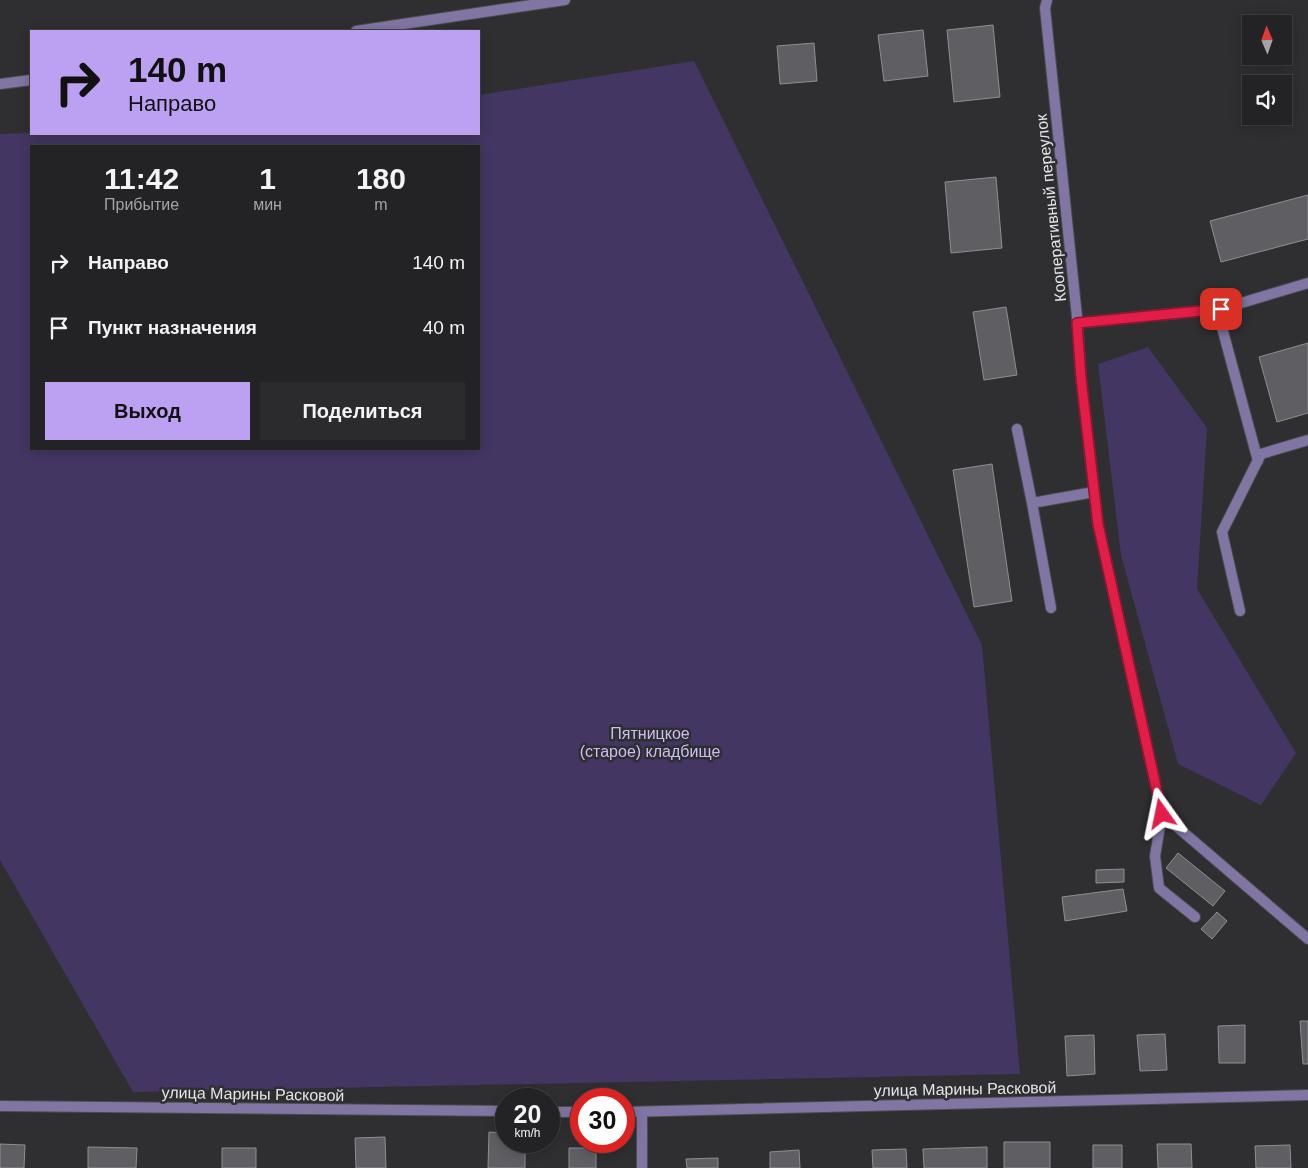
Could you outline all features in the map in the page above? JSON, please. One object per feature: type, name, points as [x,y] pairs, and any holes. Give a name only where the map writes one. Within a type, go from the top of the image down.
[{"type":"street","points":[[363,30],[565,0]]},
{"type":"street","name":"Кооперативный переулок","points":[[1047,0],[1045,8],[1081,378],[1098,524],[1162,814]]},
{"type":"street","points":[[0,84],[30,80]]},
{"type":"street","points":[[1077,323],[1217,309],[1308,283]]},
{"type":"street","points":[[1217,309],[1258,461]]},
{"type":"street","points":[[1017,429],[1051,608]]},
{"type":"street","points":[[1240,611],[1222,532],[1261,454],[1308,440]]},
{"type":"street","points":[[1032,504],[1094,492]]},
{"type":"street","points":[[1162,814],[1155,856],[1159,888],[1195,917]]},
{"type":"street","points":[[1162,814],[1308,939]]},
{"type":"street","name":"улица Марины Расковой","points":[[635,1112],[1308,1096]]},
{"type":"street","name":"улица Марины Расковой","points":[[0,1106],[495,1111]]},
{"type":"street","points":[[642,1112],[642,1168]]},
{"type":"green space","name":"Пятницкое (старое) кладбище","points":[[694,61],[982,645],[1020,1074],[133,1092],[0,860],[0,134],[480,135],[480,95]]},
{"type":"green space","points":[[1148,347],[1207,428],[1197,589],[1296,753],[1261,805],[1178,764],[1121,555],[1098,364]]},
{"type":"building","points":[[993,25],[1000,97],[954,102],[947,30]]},
{"type":"building","points":[[923,30],[928,76],[884,81],[878,35]]},
{"type":"building","points":[[814,43],[817,81],[780,84],[777,46]]},
{"type":"building","points":[[996,177],[1002,248],[951,253],[945,182]]},
{"type":"building","points":[[1308,195],[1308,239],[1221,262],[1210,221]]},
{"type":"building","points":[[1006,307],[1017,375],[984,380],[973,312]]},
{"type":"building","points":[[1308,343],[1308,413],[1277,422],[1259,357]]},
{"type":"building","points":[[992,464],[1012,601],[974,607],[953,470]]},
{"type":"building","points":[[1178,853],[1225,891],[1213,906],[1166,868]]},
{"type":"building","points":[[1124,869],[1124,882],[1096,883],[1096,870]]},
{"type":"building","points":[[1123,889],[1127,911],[1065,921],[1062,897]]},
{"type":"building","points":[[1217,912],[1227,921],[1212,939],[1201,929]]},
{"type":"building","points":[[1300,1021],[1308,1021],[1308,1064],[1303,1064]]},
{"type":"building","points":[[1245,1025],[1245,1063],[1219,1063],[1218,1026]]},
{"type":"building","points":[[1165,1034],[1167,1070],[1140,1071],[1137,1035]]},
{"type":"building","points":[[1094,1035],[1095,1074],[1067,1076],[1065,1036]]},
{"type":"building","points":[[489,1132],[495,1132],[495,1153],[525,1153],[525,1168],[488,1168]]},
{"type":"building","points":[[385,1137],[386,1168],[356,1168],[355,1138]]},
{"type":"building","points":[[1004,1142],[1050,1142],[1050,1168],[1004,1168]]},
{"type":"building","points":[[0,1144],[25,1145],[24,1168],[0,1168]]},
{"type":"building","points":[[1157,1144],[1191,1144],[1192,1168],[1158,1168]]},
{"type":"building","points":[[1093,1145],[1122,1145],[1122,1168],[1093,1168]]},
{"type":"building","points":[[1290,1145],[1291,1168],[1256,1168],[1255,1146]]},
{"type":"building","points":[[88,1147],[137,1148],[136,1168],[88,1168]]},
{"type":"building","points":[[987,1147],[987,1168],[924,1168],[923,1149]]},
{"type":"building","points":[[222,1148],[256,1148],[256,1168],[222,1168]]},
{"type":"building","points":[[569,1148],[570,1153],[596,1153],[596,1168],[569,1168]]},
{"type":"building","points":[[906,1149],[907,1168],[873,1168],[872,1150]]},
{"type":"building","points":[[799,1150],[800,1168],[770,1168],[770,1152]]},
{"type":"building","points":[[718,1158],[718,1168],[687,1168],[686,1159]]},
{"type":"route","points":[[1162,814],[1098,524],[1081,378],[1077,323],[1221,309]]}]
